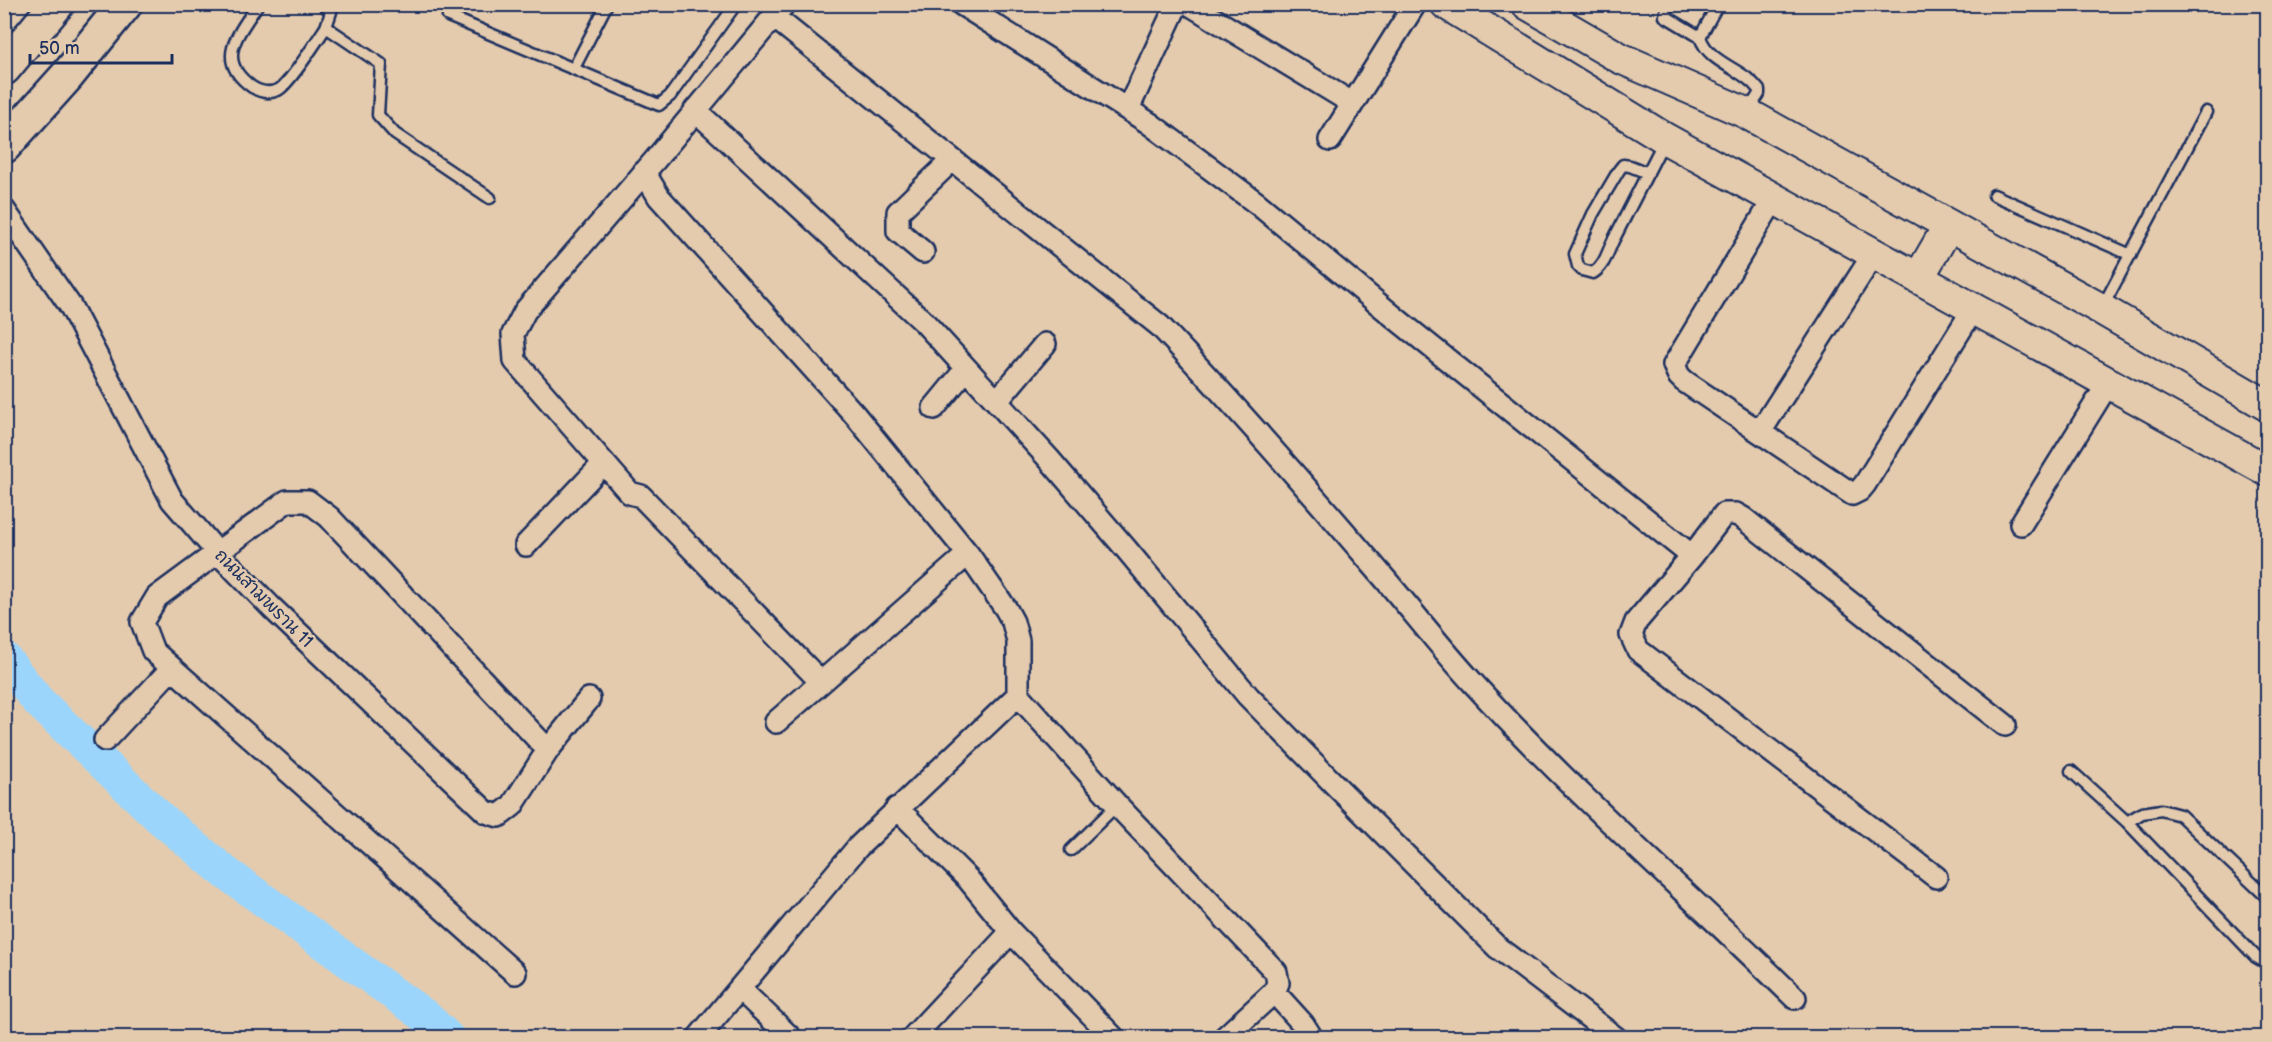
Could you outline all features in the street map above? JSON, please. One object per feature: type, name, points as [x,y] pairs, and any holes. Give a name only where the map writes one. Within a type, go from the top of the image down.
[{"type":"main road","points":[[8,59],[57,4]]},
{"type":"main road","points":[[4,146],[67,76],[125,4]]},
{"type":"street","points":[[961,4],[1149,123],[1258,204],[1399,321],[1692,556]]},
{"type":"street","points":[[1128,109],[1177,4]]},
{"type":"street","points":[[1189,4],[1352,103]]},
{"type":"street","points":[[1330,140],[1415,4]]},
{"type":"street","points":[[1446,4],[1666,139],[1875,252],[2268,471]]},
{"type":"street","points":[[1527,4],[1620,58],[1746,113],[2101,309],[2268,406]]},
{"type":"street","points":[[821,682],[641,496],[630,493],[603,463],[515,361],[513,334],[525,311],[779,11],[952,160],[1160,326],[1379,572],[1472,682],[1577,792],[1695,900],[1796,998]]},
{"type":"street","points":[[695,110],[924,322],[997,401],[1127,550],[1248,696],[1498,948],[1616,1038]]},
{"type":"street","points":[[923,252],[898,231],[898,212],[952,160]]},
{"type":"street","points":[[644,172],[659,197],[855,415],[968,554],[1013,622],[1018,641],[1018,696],[1117,805],[1276,972],[1278,983],[1274,992],[1224,1038]]},
{"type":"street","points":[[1775,197],[1674,365],[1678,376],[1684,381],[1852,494],[1857,493],[1865,484],[1974,308]]},
{"type":"street","name":"ถนนสามพราน 11","points":[[4,210],[71,307],[172,500],[272,608],[486,812],[499,816],[512,806],[548,750],[589,699]]},
{"type":"street","points":[[1919,277],[1949,225]]},
{"type":"street","points":[[1760,432],[1875,252]]},
{"type":"street","points":[[997,401],[1045,344]]},
{"type":"street","points":[[934,408],[966,369]]},
{"type":"street","points":[[2021,524],[2109,382]]},
{"type":"street","points":[[526,545],[603,463]]},
{"type":"street","points":[[515,973],[153,651],[142,622],[157,597],[286,501],[308,501],[329,517],[548,750]]},
{"type":"street","points":[[1936,877],[1638,650],[1631,635],[1636,622],[1724,514],[1736,514],[2005,725]]},
{"type":"street","points":[[776,722],[968,554]]},
{"type":"street","points":[[105,740],[172,668]]},
{"type":"street","points":[[698,1038],[858,847],[1018,696]]},
{"type":"street","points":[[897,808],[968,879],[1011,932],[1114,1038]]},
{"type":"street","points":[[912,1038],[1011,932]]},
{"type":"street","points":[[740,989],[791,1038]]},
{"type":"street","points":[[1274,992],[1304,1024],[1312,1038]]},
{"type":"lane","points":[[258,4],[231,50],[231,61],[236,73],[253,88],[267,93],[280,90],[326,27],[331,12],[323,4]]},
{"type":"lane","points":[[452,4],[448,16],[659,105],[670,96],[736,4]]},
{"type":"lane","points":[[574,68],[607,4]]},
{"type":"lane","points":[[1668,4],[1665,16],[1700,37],[1704,48],[1716,60],[1750,81],[1759,90],[1759,94],[1746,113]]},
{"type":"lane","points":[[1700,37],[1718,4]]},
{"type":"lane","points":[[326,27],[381,64],[378,115],[394,134],[490,198]]},
{"type":"lane","points":[[2101,309],[2206,112]]},
{"type":"lane","points":[[1648,173],[1630,165],[1623,165],[1618,170],[1593,214],[1575,254],[1576,263],[1582,270],[1593,273],[1602,266],[1610,246],[1666,139]]},
{"type":"lane","points":[[1994,195],[2130,255]]},
{"type":"lane","points":[[2071,771],[2127,822],[2256,957],[2268,964]]},
{"type":"lane","points":[[1071,850],[1117,805]]},
{"type":"lane","points":[[2127,822],[2142,813],[2161,810],[2181,815],[2268,898]]},
{"type":"waterway","points":[[4,658],[38,701],[160,818],[226,873],[425,1016],[448,1038]]}]
